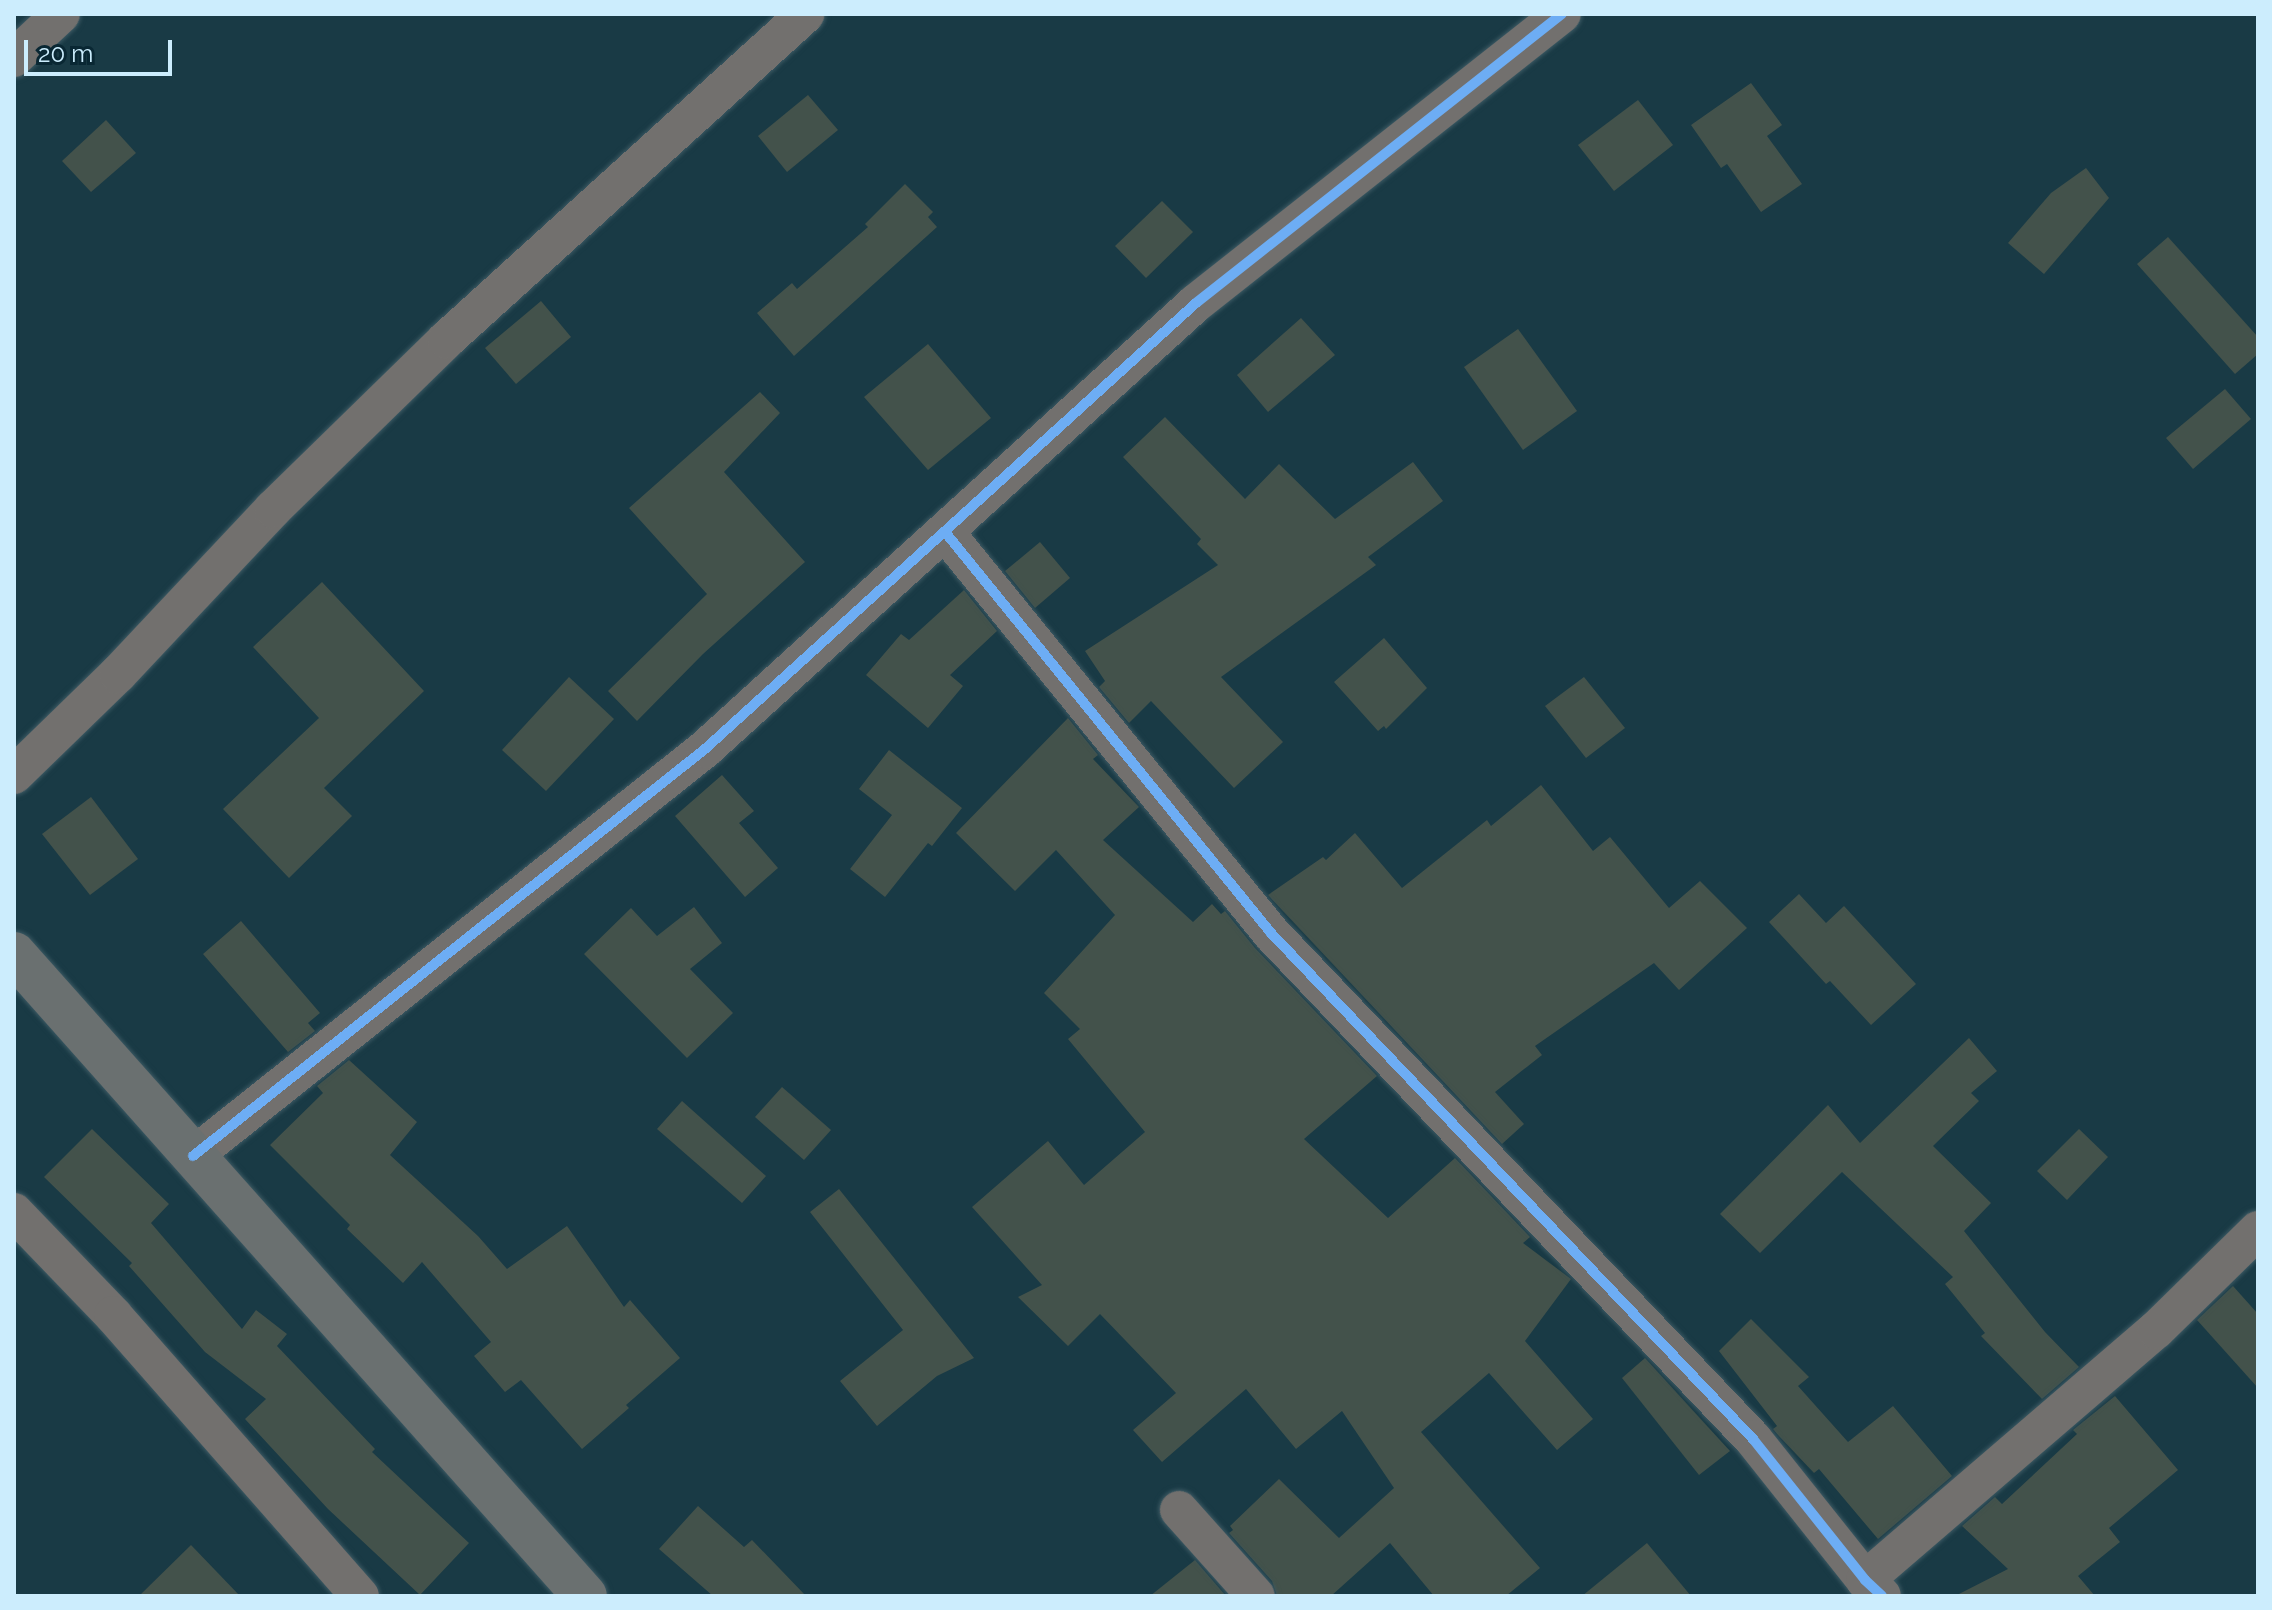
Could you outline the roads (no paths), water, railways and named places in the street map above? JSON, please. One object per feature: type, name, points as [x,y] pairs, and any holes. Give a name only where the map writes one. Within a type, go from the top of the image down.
[{"type":"main road","points":[[14,954],[585,1596]]},
{"type":"street","points":[[14,58],[61,14]]},
{"type":"street","points":[[14,775],[118,674],[273,509],[446,340],[805,14]]},
{"type":"street","points":[[193,1156],[705,749],[1196,303],[1562,14]]},
{"type":"street","points":[[945,532],[1271,933],[1753,1439],[1874,1588],[2156,1330],[2258,1230]]},
{"type":"street","points":[[14,1212],[113,1315],[360,1596]]},
{"type":"street","points":[[1179,1510],[1256,1596]]}]
